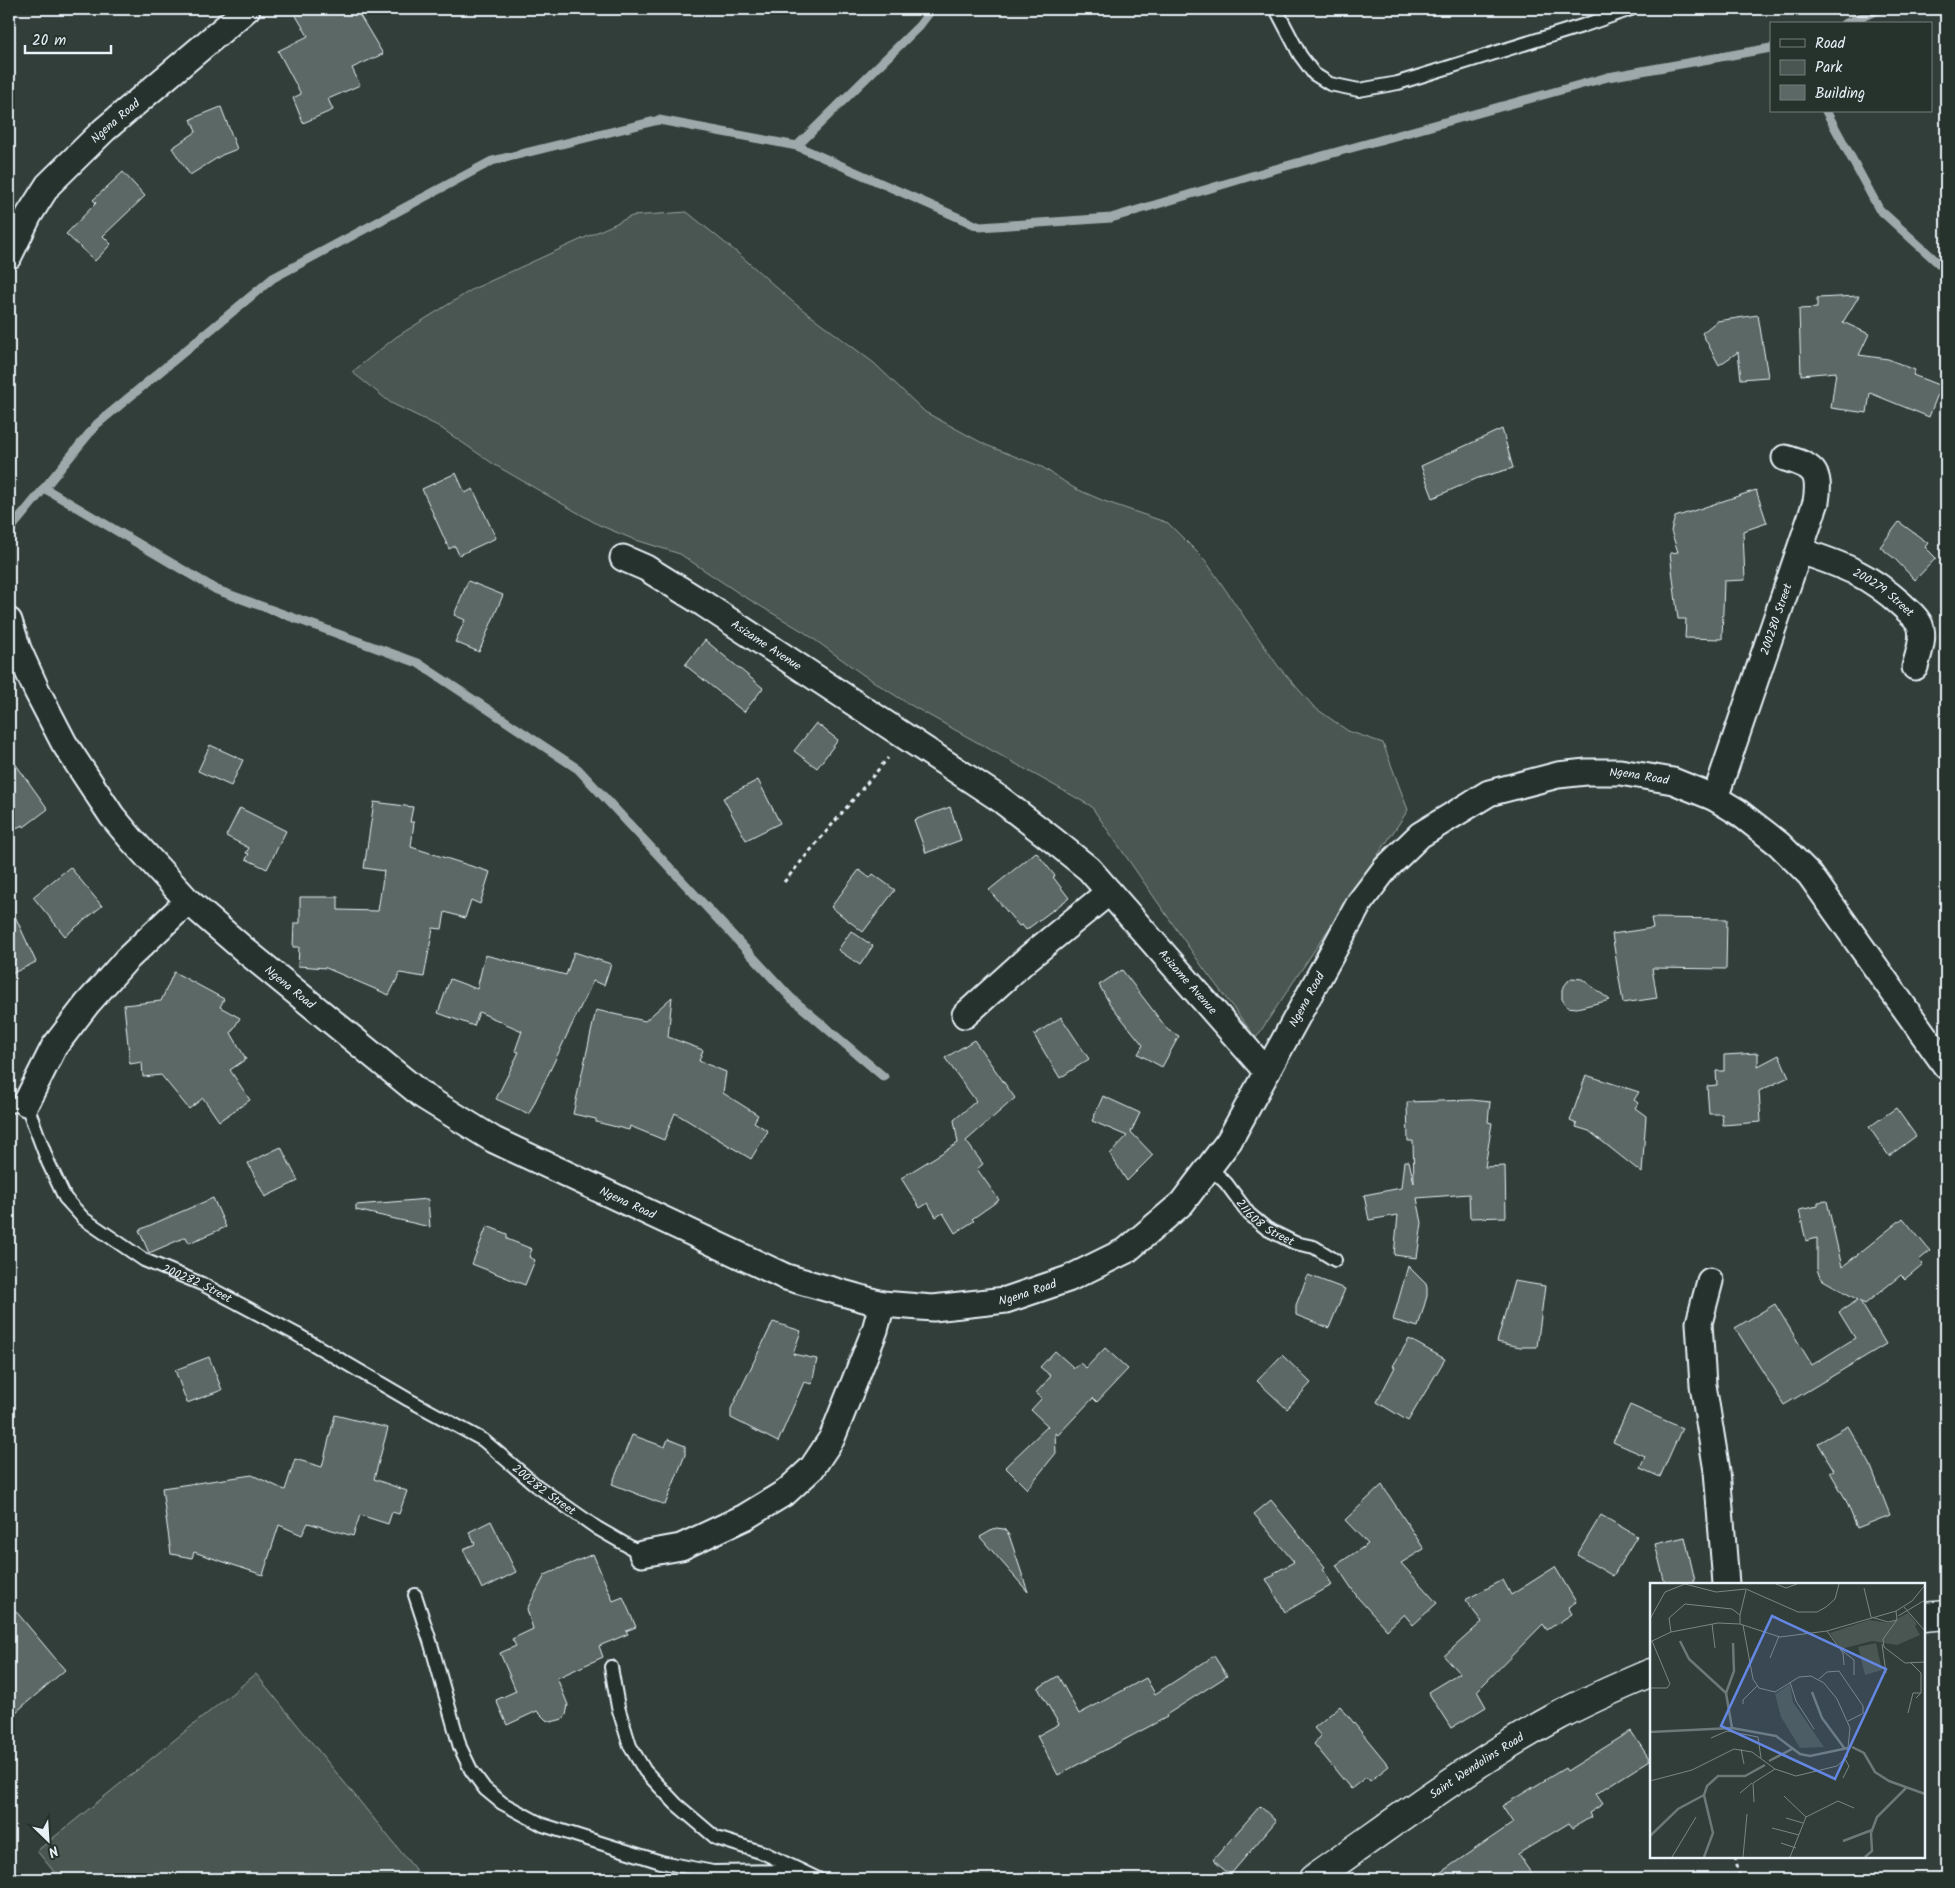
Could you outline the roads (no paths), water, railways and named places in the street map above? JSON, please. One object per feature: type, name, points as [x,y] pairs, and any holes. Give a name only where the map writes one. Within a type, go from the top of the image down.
[{"type":"street","name":"Ngena Road","points":[[9,256],[29,215],[48,185],[104,130],[247,9]]},
{"type":"street","name":"200280 Street","points":[[1715,798],[1816,502],[1819,485],[1816,475],[1802,463],[1785,458]]},
{"type":"street","name":"200279 Street","points":[[1800,551],[1843,565],[1857,572],[1887,592],[1914,616],[1920,625],[1922,634],[1915,667]]},
{"type":"street","name":"Asizame Avenue","points":[[623,558],[646,568],[704,604],[1000,799],[1089,869],[1267,1072]]},
{"type":"street","name":"Ngena Road","points":[[9,621],[18,649],[64,743],[112,816],[132,840],[188,901],[422,1096],[494,1140],[786,1277],[882,1304],[933,1308],[1006,1300],[1068,1279],[1127,1250],[1182,1203],[1229,1141],[1360,902],[1385,869],[1420,835],[1489,793],[1558,775],[1620,772],[1673,781],[1715,798],[1738,812],[1779,844],[1810,875],[1946,1066]]},
{"type":"street","points":[[965,1015],[1028,958],[1108,892]]},
{"type":"street","name":"200282 Street","points":[[17,1104],[54,1047],[87,1004],[126,960],[188,901]]},
{"type":"street","points":[[1710,1281],[1699,1323],[1703,1385],[1717,1471],[1726,1583]]},
{"type":"street","points":[[642,1554],[681,1547],[745,1517],[786,1492],[812,1468],[832,1438],[875,1330],[882,1304]]},
{"type":"street","points":[[1925,1617],[1946,1615]]},
{"type":"street","name":"Saint Wendolins Road","points":[[1313,1879],[1483,1761],[1557,1716],[1650,1673]]},
{"type":"lane","points":[[1276,9],[1300,55],[1314,74],[1330,84],[1358,90],[1398,83],[1631,9]]},
{"type":"lane","name":"200282 Street","points":[[17,1104],[65,1198],[84,1219],[144,1260],[202,1284],[296,1334],[482,1440],[537,1486],[597,1528],[642,1554]]},
{"type":"lane","name":"211608 Street","points":[[1209,1167],[1226,1182],[1249,1214],[1267,1229],[1295,1242],[1314,1247],[1335,1260]]},
{"type":"lane","points":[[415,1595],[432,1644],[460,1747],[471,1770],[485,1789],[502,1803],[543,1825],[661,1862],[713,1872],[800,1871]]},
{"type":"lane","points":[[611,1668],[618,1707],[630,1746],[645,1771],[676,1804],[716,1838],[764,1854],[818,1879]]},
{"type":"waterway","points":[[797,146],[919,26],[932,9]]},
{"type":"waterway","points":[[1849,22],[1881,9]]},
{"type":"waterway","points":[[9,531],[97,424],[273,278],[492,161],[659,120],[797,146],[980,227],[1111,218],[1268,171],[1608,77],[1770,48]]},
{"type":"waterway","points":[[1827,112],[1879,209],[1946,270]]},
{"type":"waterway","points":[[44,488],[217,590],[418,663],[578,769],[791,998],[884,1077]]}]
